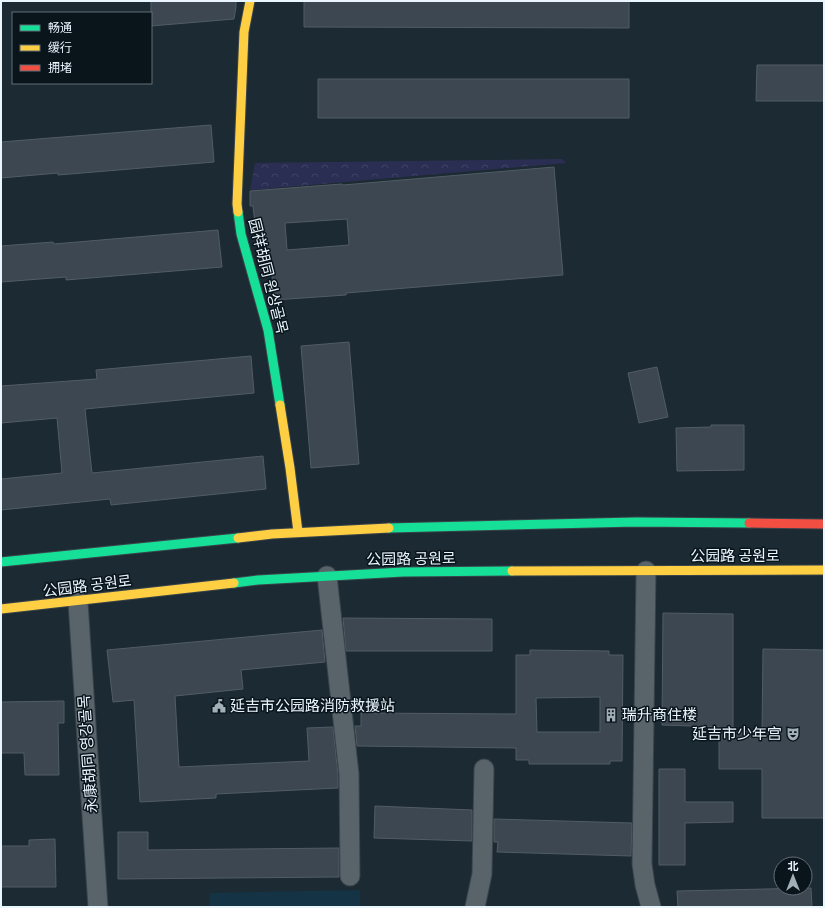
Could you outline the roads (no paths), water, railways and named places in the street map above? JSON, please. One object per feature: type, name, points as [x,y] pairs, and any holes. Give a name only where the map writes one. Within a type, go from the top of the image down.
[{"type":"main road","name":"园祥胡同 원상골목","points":[[250,1],[244,32],[237,204],[241,234],[268,330],[290,468],[298,532]]},
{"type":"main road","name":"公园路 공원로","points":[[1,562],[298,532],[414,527],[628,522],[824,524]]},
{"type":"main road","name":"公园路 공원로","points":[[1,609],[78,602],[258,580],[403,572],[824,570]]},
{"type":"street","points":[[646,571],[642,864],[645,885],[651,907]]},
{"type":"street","points":[[327,576],[349,774],[350,876]]},
{"type":"street","name":"永康胡同 영강골목","points":[[78,602],[98,907]]},
{"type":"street","points":[[475,907],[482,874],[484,769]]},
{"type":"place","name":"延吉市公园路消防救援站","points":[[219,706]]},
{"type":"place","name":"瑞升商住楼","points":[[611,715]]},
{"type":"place","name":"延吉市少年宫","points":[[793,734]]}]
